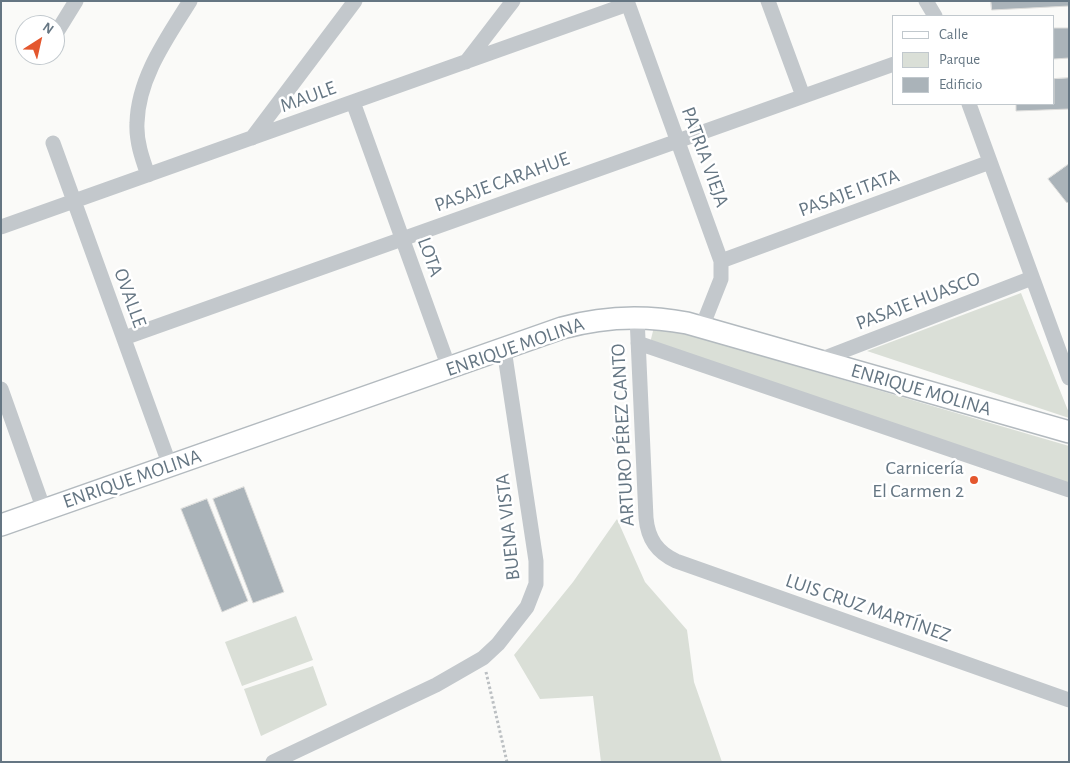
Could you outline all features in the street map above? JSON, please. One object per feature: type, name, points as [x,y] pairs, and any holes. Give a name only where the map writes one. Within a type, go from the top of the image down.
[{"type":"main road","name":"ENRIQUE MOLINA","points":[[1,525],[580,323],[598,320],[637,317],[672,320],[1069,432]]},
{"type":"street","points":[[65,19],[76,1]]},
{"type":"street","points":[[148,175],[138,137],[137,123],[141,97],[154,63],[190,1]]},
{"type":"street","points":[[252,138],[355,1]]},
{"type":"street","points":[[466,62],[513,1]]},
{"type":"street","points":[[768,1],[803,96]]},
{"type":"street","points":[[926,1],[934,15]]},
{"type":"street","name":"MAULE","points":[[1,227],[628,3]]},
{"type":"street","name":"PATRIA VIEJA","points":[[628,3],[722,261],[721,279],[702,328]]},
{"type":"street","name":"PASAJE CARAHUE","points":[[124,338],[892,65]]},
{"type":"street","name":"LOTA","points":[[353,102],[449,368]]},
{"type":"street","points":[[969,105],[1069,378]]},
{"type":"street","name":"OVALLE","points":[[53,143],[170,466]]},
{"type":"street","name":"PASAJE ITATA","points":[[722,261],[990,162]]},
{"type":"street","name":"PASAJE HUASCO","points":[[817,361],[1032,278]]},
{"type":"street","name":"ARTURO PÉREZ CANTO","points":[[637,317],[646,518],[648,533],[657,548]]},
{"type":"street","points":[[638,343],[1069,490]]},
{"type":"street","name":"BUENA VISTA","points":[[273,762],[436,684],[483,658],[498,644],[527,607],[536,584],[537,572],[504,350]]},
{"type":"street","points":[[1,389],[44,510]]},
{"type":"street","name":"LUIS CRUZ MARTÍNEZ","points":[[657,548],[676,561],[1069,700]]},
{"type":"path","points":[[483,658],[507,762]]},
{"type":"green space","points":[[1021,293],[1069,413],[1069,418],[867,351]]},
{"type":"green space","points":[[654,327],[666,328],[1069,446],[1069,484],[650,343]]},
{"type":"green space","points":[[617,519],[645,582],[687,630],[694,682],[722,762],[601,762],[593,696],[540,699],[514,655],[573,582]]},
{"type":"green space","points":[[296,616],[313,660],[242,686],[225,642]]},
{"type":"green space","points":[[313,666],[327,705],[261,736],[244,689]]},
{"type":"building","points":[[991,1],[1069,1],[1069,6],[992,10]]},
{"type":"building","points":[[1055,28],[1069,28],[1069,58],[1055,59]]},
{"type":"building","points":[[1069,78],[1069,109],[1016,111],[1016,105],[1055,105],[1055,79]]},
{"type":"building","points":[[1069,164],[1069,201],[1067,203],[1048,179]]},
{"type":"building","points":[[244,487],[284,592],[253,603],[213,499]]},
{"type":"building","points":[[207,499],[248,601],[222,612],[181,509]]},
{"type":"place","name":"Carnicería El Carmen 2","points":[[974,480]]}]
